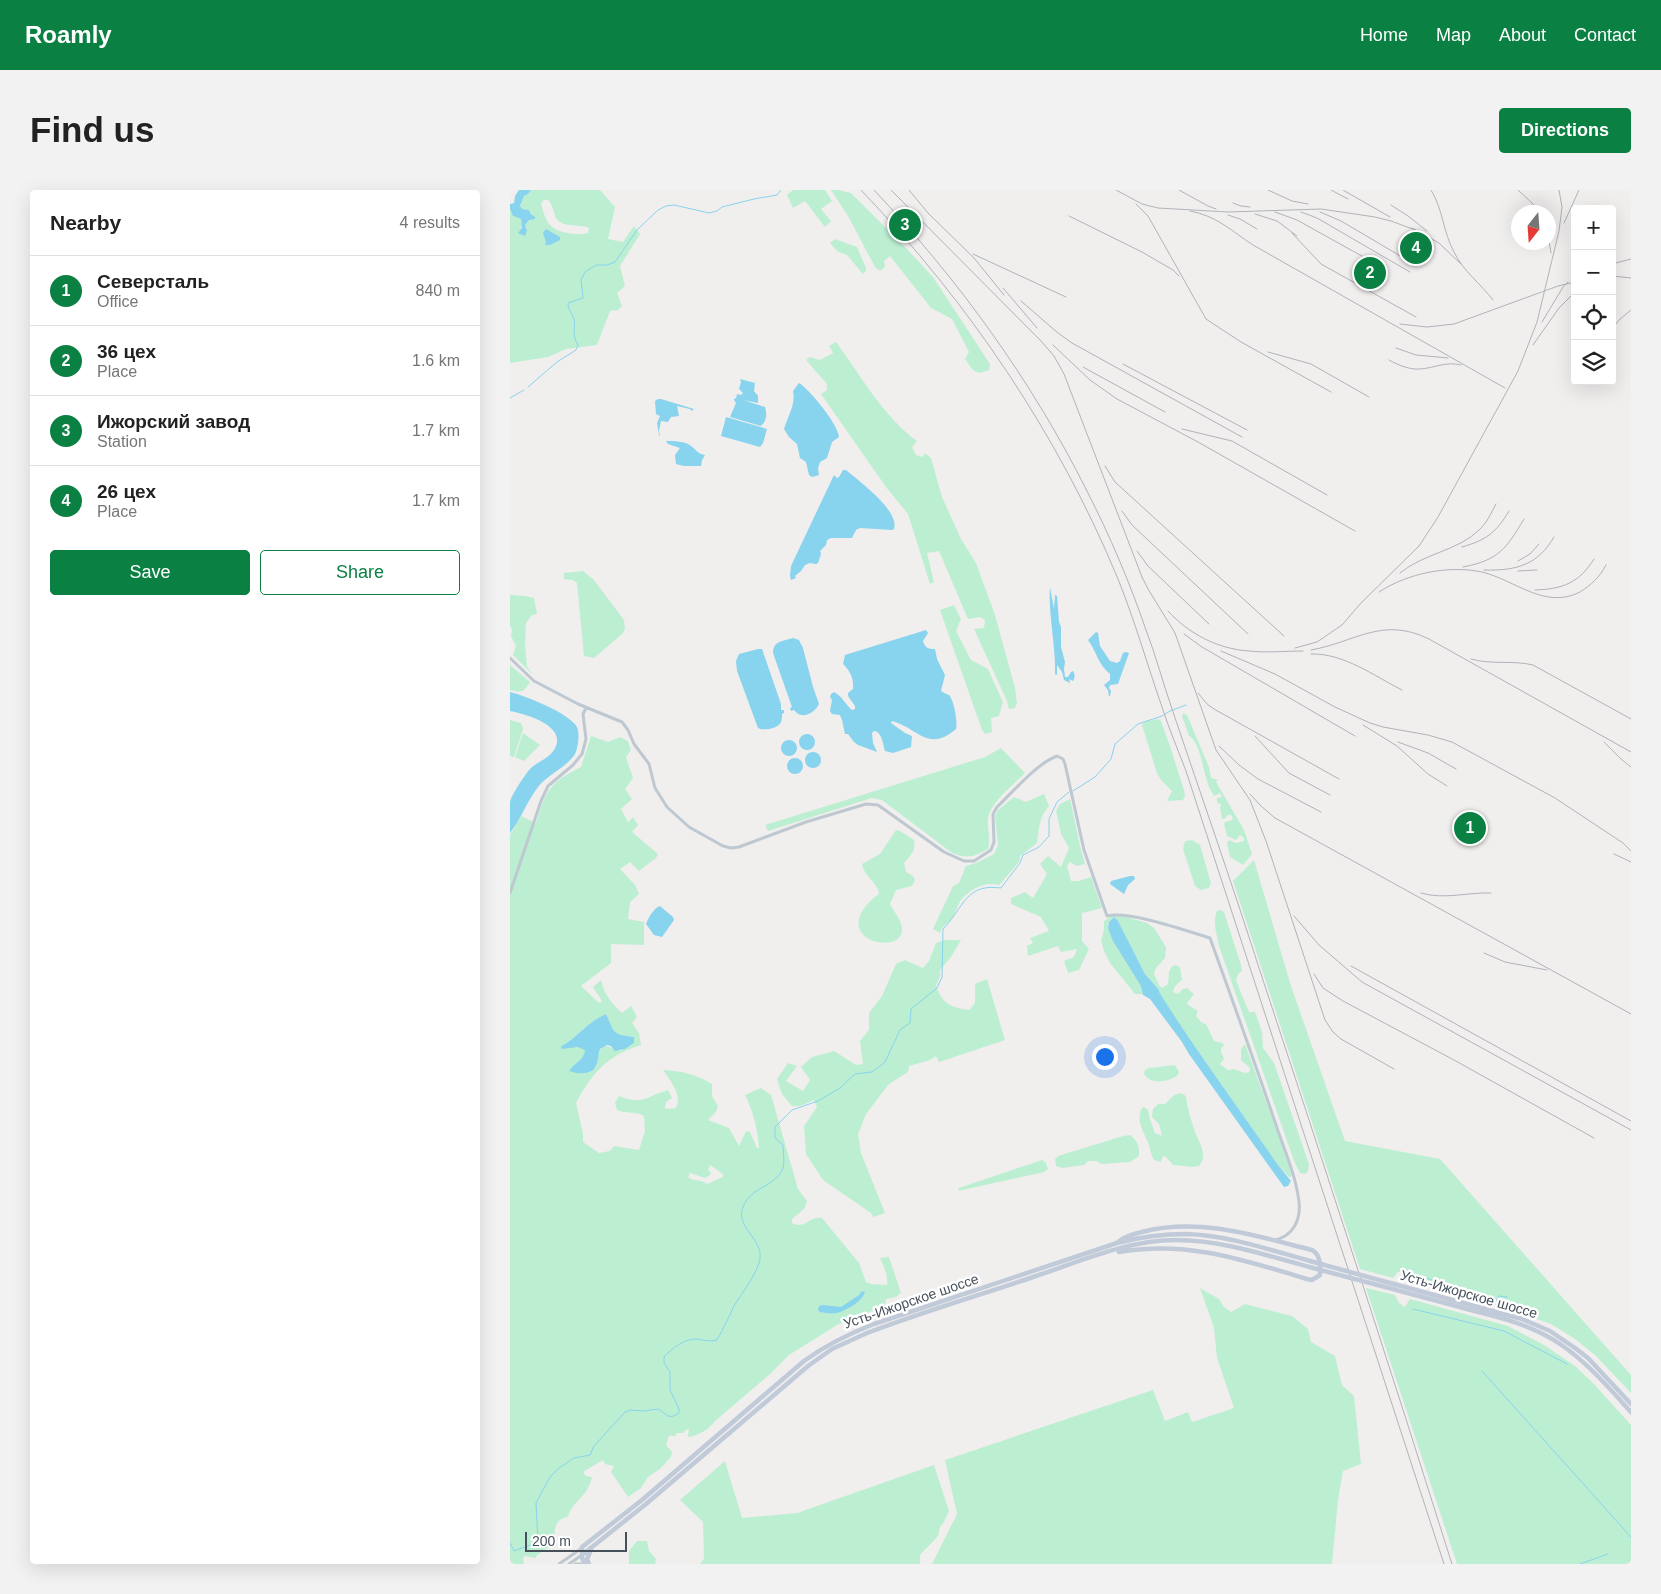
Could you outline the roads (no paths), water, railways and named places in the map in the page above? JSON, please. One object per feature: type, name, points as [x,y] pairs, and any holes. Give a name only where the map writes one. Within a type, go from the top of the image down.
[{"type":"street","points":[[510,658],[534,681],[586,708],[622,722],[634,744],[649,764],[655,788],[667,807],[689,827],[726,848],[739,847],[806,822],[872,803],[878,805],[944,852],[964,861],[974,861],[991,850],[994,842],[993,814],[997,807],[1050,758],[1057,756],[1063,759],[1084,850],[1108,916],[1118,914],[1134,916],[1210,938],[1293,1177],[1299,1202],[1297,1221],[1290,1234],[1290,1241],[1293,1245]]},
{"type":"street","points":[[510,893],[541,801],[548,786],[582,754],[586,739],[583,714],[586,708]]},
{"type":"street","points":[[1110,1252],[1148,1249],[1208,1252],[1235,1257],[1307,1279],[1312,1280],[1320,1275],[1319,1258],[1316,1252],[1273,1240],[1216,1228],[1187,1226],[1158,1228],[1124,1237],[1117,1243]]},
{"type":"street","name":"Усть-Ижорское шоссе","points":[[559,1564],[636,1506],[791,1371],[828,1344],[874,1324],[1117,1243],[1158,1235],[1187,1234],[1239,1242],[1522,1319],[1550,1331],[1588,1358],[1631,1404]]},
{"type":"street","points":[[1273,1240],[1290,1234]]},
{"type":"street","name":"Усть-Ижорское шоссе","points":[[569,1564],[592,1549],[783,1386],[832,1349],[879,1328],[1110,1252],[1147,1242],[1164,1240],[1194,1241],[1234,1247],[1502,1318],[1534,1329],[1582,1361],[1631,1412]]},
{"type":"street","points":[[575,1564],[584,1564],[582,1548]]},
{"type":"street","points":[[589,1564],[587,1559],[592,1549]]},
{"type":"water","points":[[519,190],[531,190],[524,196],[520,206],[522,209],[529,210],[535,217],[535,219],[529,220],[525,225],[527,230],[525,236],[518,233],[522,228],[521,219],[513,216],[510,209],[510,204],[514,203],[515,196]]},
{"type":"water","points":[[546,229],[560,237],[560,240],[550,245],[545,245],[543,233]]},
{"type":"water","points":[[740,379],[755,383],[754,391],[758,396],[758,403],[743,400],[765,407],[766,417],[761,426],[730,417],[736,403],[734,398],[736,399],[737,394],[741,395],[743,393],[739,389]]},
{"type":"water","points":[[799,383],[823,408],[834,424],[839,437],[832,442],[827,458],[820,462],[818,468],[819,475],[812,477],[809,475],[806,462],[800,458],[797,444],[784,429],[793,405],[793,391]]},
{"type":"water","points":[[658,399],[694,409],[692,411],[677,406],[679,416],[671,417],[668,422],[661,421],[660,436],[657,423],[660,416],[656,414],[655,401]]},
{"type":"water","points":[[726,417],[767,429],[760,447],[721,436]]},
{"type":"water","points":[[666,441],[686,443],[698,453],[705,455],[701,466],[676,464],[675,455],[680,448],[668,444]]},
{"type":"water","points":[[843,470],[846,470],[860,481],[885,505],[894,522],[894,529],[860,528],[856,530],[852,538],[831,538],[827,540],[826,545],[820,551],[818,563],[805,565],[795,576],[796,578],[791,580],[791,566],[834,475],[837,478],[839,477]]},
{"type":"water","points":[[1050,587],[1054,609],[1055,595],[1057,596],[1065,677],[1068,677],[1073,671],[1074,675],[1073,681],[1069,679],[1070,683],[1064,680],[1062,672],[1057,665],[1057,675],[1055,674]]},
{"type":"water","points":[[926,630],[928,633],[923,641],[927,648],[935,649],[937,659],[945,675],[941,691],[949,695],[952,702],[956,717],[956,729],[946,736],[930,739],[892,721],[891,723],[912,736],[911,747],[893,753],[885,751],[879,734],[874,731],[872,733],[873,743],[877,752],[858,745],[848,734],[845,734],[840,715],[832,714],[830,711],[832,700],[830,697],[834,692],[852,710],[855,709],[848,696],[848,693],[853,689],[853,681],[848,669],[843,664],[845,655]]},
{"type":"water","points":[[1096,632],[1098,633],[1100,646],[1110,661],[1117,663],[1120,661],[1123,653],[1129,653],[1118,684],[1110,685],[1110,696],[1104,685],[1110,680],[1110,674],[1100,662],[1088,640]]},
{"type":"water","points":[[793,638],[799,640],[803,648],[819,704],[814,711],[804,715],[800,715],[794,710],[791,711],[790,708],[792,707],[773,653],[773,649],[777,644]]},
{"type":"water","points":[[762,649],[781,704],[781,710],[784,710],[781,721],[774,728],[758,728],[737,671],[736,661],[739,654]]},
{"type":"water","points":[[510,692],[536,701],[565,716],[577,727],[578,745],[571,759],[538,787],[510,833],[510,802],[513,794],[530,769],[552,753],[557,742],[556,734],[544,723],[535,718],[510,711]]},
{"type":"water","points":[[807,734],[815,742],[807,750],[799,742]]},
{"type":"water","points":[[789,740],[797,748],[789,756],[781,748]]},
{"type":"water","points":[[813,752],[821,760],[813,768],[805,760]]},
{"type":"water","points":[[795,758],[803,766],[795,774],[787,766]]},
{"type":"water","points":[[1134,876],[1135,879],[1128,885],[1124,894],[1110,884],[1111,881]]},
{"type":"water","points":[[660,906],[674,920],[662,937],[654,935],[646,924],[653,911]]},
{"type":"water","points":[[1114,917],[1118,921],[1145,974],[1159,990],[1202,1057],[1291,1181],[1288,1186],[1284,1187],[1182,1042],[1150,999],[1143,995],[1141,986],[1113,941],[1108,928],[1109,922]]},
{"type":"water","points":[[606,1014],[615,1032],[634,1037],[634,1043],[625,1049],[615,1051],[611,1046],[607,1045],[600,1049],[597,1064],[592,1071],[576,1073],[569,1071],[581,1059],[585,1050],[578,1047],[562,1049],[561,1046],[594,1020]]},
{"type":"water","points":[[862,1291],[865,1292],[861,1299],[845,1310],[833,1313],[820,1312],[818,1310],[819,1306],[823,1305],[841,1307]]},
{"type":"waterway","points":[[528,387],[557,362],[576,350],[578,345],[574,334],[574,319],[569,310],[568,303],[583,298],[581,280],[585,272],[596,265],[607,265],[615,262],[637,230],[658,210],[674,205],[709,213],[717,211],[722,207],[777,195],[781,190]]},
{"type":"waterway","points":[[510,398],[524,390]]},
{"type":"waterway","points":[[1073,791],[1095,777],[1111,759],[1115,744],[1138,724],[1186,705]]},
{"type":"waterway","points":[[510,1543],[514,1551],[538,1542],[536,1503],[550,1477],[574,1458],[590,1455],[594,1446],[625,1412],[630,1410],[658,1409],[670,1416],[679,1413],[670,1390],[670,1372],[664,1363],[664,1357],[674,1347],[683,1342],[696,1339],[717,1340],[734,1306],[759,1264],[760,1252],[743,1221],[742,1214],[747,1200],[774,1180],[783,1168],[783,1145],[775,1138],[775,1127],[792,1110],[818,1101],[840,1088],[855,1074],[872,1072],[885,1062],[900,1030],[910,1023],[911,1009],[937,988],[942,977],[943,929],[972,893],[989,887],[1001,888],[1020,863],[1023,855],[1039,847],[1049,836],[1049,819],[1057,802],[1069,792]]},
{"type":"waterway","points":[[1408,1272],[1496,1301],[1499,1296],[1507,1297]]},
{"type":"waterway","points":[[1413,1309],[1504,1331],[1567,1364]]},
{"type":"waterway","points":[[1482,1371],[1631,1537]]},
{"type":"waterway","points":[[1580,1564],[1608,1554]]},
{"type":"railway","points":[[861,190],[901,233],[938,278],[1007,372],[1039,422],[1068,473],[1118,579],[1186,771],[1444,1564]]},
{"type":"railway","points":[[874,190],[964,295],[1018,371],[1066,450],[1119,560],[1150,640],[1239,908],[1358,1269],[1452,1564]]},
{"type":"railway","points":[[891,190],[1054,356],[1064,374],[1142,577],[1175,633],[1216,750],[1250,800],[1266,841],[1325,1020],[1333,1032],[1341,1039],[1394,1069]]},
{"type":"railway","points":[[909,190],[928,213],[974,258],[1004,295]]},
{"type":"railway","points":[[1116,190],[1142,204],[1158,208],[1228,212],[1321,209],[1375,217],[1418,231]]},
{"type":"railway","points":[[1179,190],[1216,209]]},
{"type":"railway","points":[[1268,190],[1292,201],[1308,204]]},
{"type":"railway","points":[[1331,190],[1348,199]]},
{"type":"railway","points":[[1343,190],[1390,217]]},
{"type":"railway","points":[[1431,190],[1438,205],[1447,237],[1458,259],[1493,300]]},
{"type":"railway","points":[[1518,190],[1534,205]]},
{"type":"railway","points":[[1295,648],[1317,642],[1342,625],[1361,603],[1419,546],[1438,517],[1518,371],[1537,322],[1559,231],[1562,207],[1559,190]]},
{"type":"railway","points":[[1564,223],[1579,190]]},
{"type":"railway","points":[[1233,203],[1250,207]]},
{"type":"railway","points":[[1136,204],[1148,216],[1206,319],[1241,342],[1331,392]]},
{"type":"railway","points":[[1391,205],[1427,231]]},
{"type":"railway","points":[[1190,211],[1216,220],[1253,245],[1505,388]]},
{"type":"railway","points":[[1275,212],[1297,220],[1378,265]]},
{"type":"railway","points":[[1301,212],[1317,218],[1410,272]]},
{"type":"railway","points":[[1320,212],[1341,221],[1414,264]]},
{"type":"railway","points":[[1255,214],[1277,221],[1297,236]]},
{"type":"railway","points":[[1228,215],[1240,219],[1257,229]]},
{"type":"railway","points":[[1069,216],[1142,252],[1173,270],[1179,276]]},
{"type":"railway","points":[[1412,228],[1439,243],[1462,265]]},
{"type":"railway","points":[[1292,233],[1321,264],[1416,317]]},
{"type":"railway","points":[[973,254],[1066,297]]},
{"type":"railway","points":[[1616,263],[1631,259]]},
{"type":"railway","points":[[1616,276],[1631,278]]},
{"type":"railway","points":[[1542,322],[1568,282]]},
{"type":"railway","points":[[1400,324],[1427,327],[1454,324],[1571,283]]},
{"type":"railway","points":[[1003,288],[1037,328]]},
{"type":"railway","points":[[1533,345],[1559,308],[1572,295]]},
{"type":"railway","points":[[1021,301],[1072,343],[1242,437]]},
{"type":"railway","points":[[1616,324],[1631,310]]},
{"type":"railway","points":[[1053,345],[1090,380],[1117,399],[1198,442],[1355,531]]},
{"type":"railway","points":[[1396,348],[1416,355],[1448,358]]},
{"type":"railway","points":[[1268,352],[1311,364],[1369,397]]},
{"type":"railway","points":[[1389,360],[1412,369],[1445,364],[1461,365]]},
{"type":"railway","points":[[1123,364],[1247,430]]},
{"type":"railway","points":[[1083,367],[1165,412]]},
{"type":"railway","points":[[1182,429],[1232,441],[1327,495]]},
{"type":"railway","points":[[1105,466],[1115,482],[1284,636]]},
{"type":"railway","points":[[1400,573],[1409,566],[1471,537],[1489,518],[1496,504]]},
{"type":"railway","points":[[1122,511],[1132,525],[1248,634]]},
{"type":"railway","points":[[1462,547],[1478,542],[1490,535],[1500,525],[1509,511]]},
{"type":"railway","points":[[1463,567],[1485,561],[1500,552],[1524,519]]},
{"type":"railway","points":[[1484,570],[1506,569],[1525,564],[1541,554],[1554,537]]},
{"type":"railway","points":[[1518,561],[1530,554],[1539,544]]},
{"type":"railway","points":[[1137,551],[1148,566],[1209,624]]},
{"type":"railway","points":[[1535,590],[1554,588],[1569,583],[1582,574],[1594,559]]},
{"type":"railway","points":[[1379,592],[1390,585],[1416,575],[1443,570],[1469,570],[1494,576],[1542,596],[1567,597],[1588,587],[1606,565]]},
{"type":"railway","points":[[1518,571],[1537,570]]},
{"type":"railway","points":[[1168,611],[1185,627],[1215,644],[1237,650],[1256,652],[1303,651]]},
{"type":"railway","points":[[1311,650],[1383,630],[1412,633],[1429,639],[1631,752]]},
{"type":"railway","points":[[1184,634],[1202,647],[1355,736]]},
{"type":"railway","points":[[1221,651],[1275,674],[1335,707],[1370,723],[1452,742],[1555,798],[1623,843],[1631,851]]},
{"type":"railway","points":[[1311,654],[1335,657],[1347,661],[1402,690]]},
{"type":"railway","points":[[1471,659],[1486,662],[1533,665],[1631,719]]},
{"type":"railway","points":[[1198,693],[1214,709],[1339,779]]},
{"type":"railway","points":[[1363,725],[1397,746],[1428,774],[1447,786]]},
{"type":"railway","points":[[1255,736],[1289,773],[1330,795]]},
{"type":"railway","points":[[1398,742],[1428,753],[1456,769]]},
{"type":"railway","points":[[1604,742],[1631,767]]},
{"type":"railway","points":[[1219,746],[1239,765],[1258,779],[1321,812]]},
{"type":"railway","points":[[1250,794],[1275,818],[1631,1014]]},
{"type":"railway","points":[[1614,854],[1631,862]]},
{"type":"railway","points":[[1421,893],[1438,896],[1491,893]]},
{"type":"railway","points":[[1294,916],[1319,945],[1362,982],[1631,1130]]},
{"type":"railway","points":[[1484,953],[1505,962],[1547,970]]},
{"type":"railway","points":[[1351,966],[1631,1121]]},
{"type":"railway","points":[[1314,974],[1323,988],[1343,1001],[1594,1138]]},
{"type":"place","name":"Ижорский завод","points":[[905,225]]},
{"type":"place","name":"26 цех","points":[[1416,248]]},
{"type":"place","name":"36 цех","points":[[1370,273]]},
{"type":"place","name":"Северсталь","points":[[1470,828]]}]
